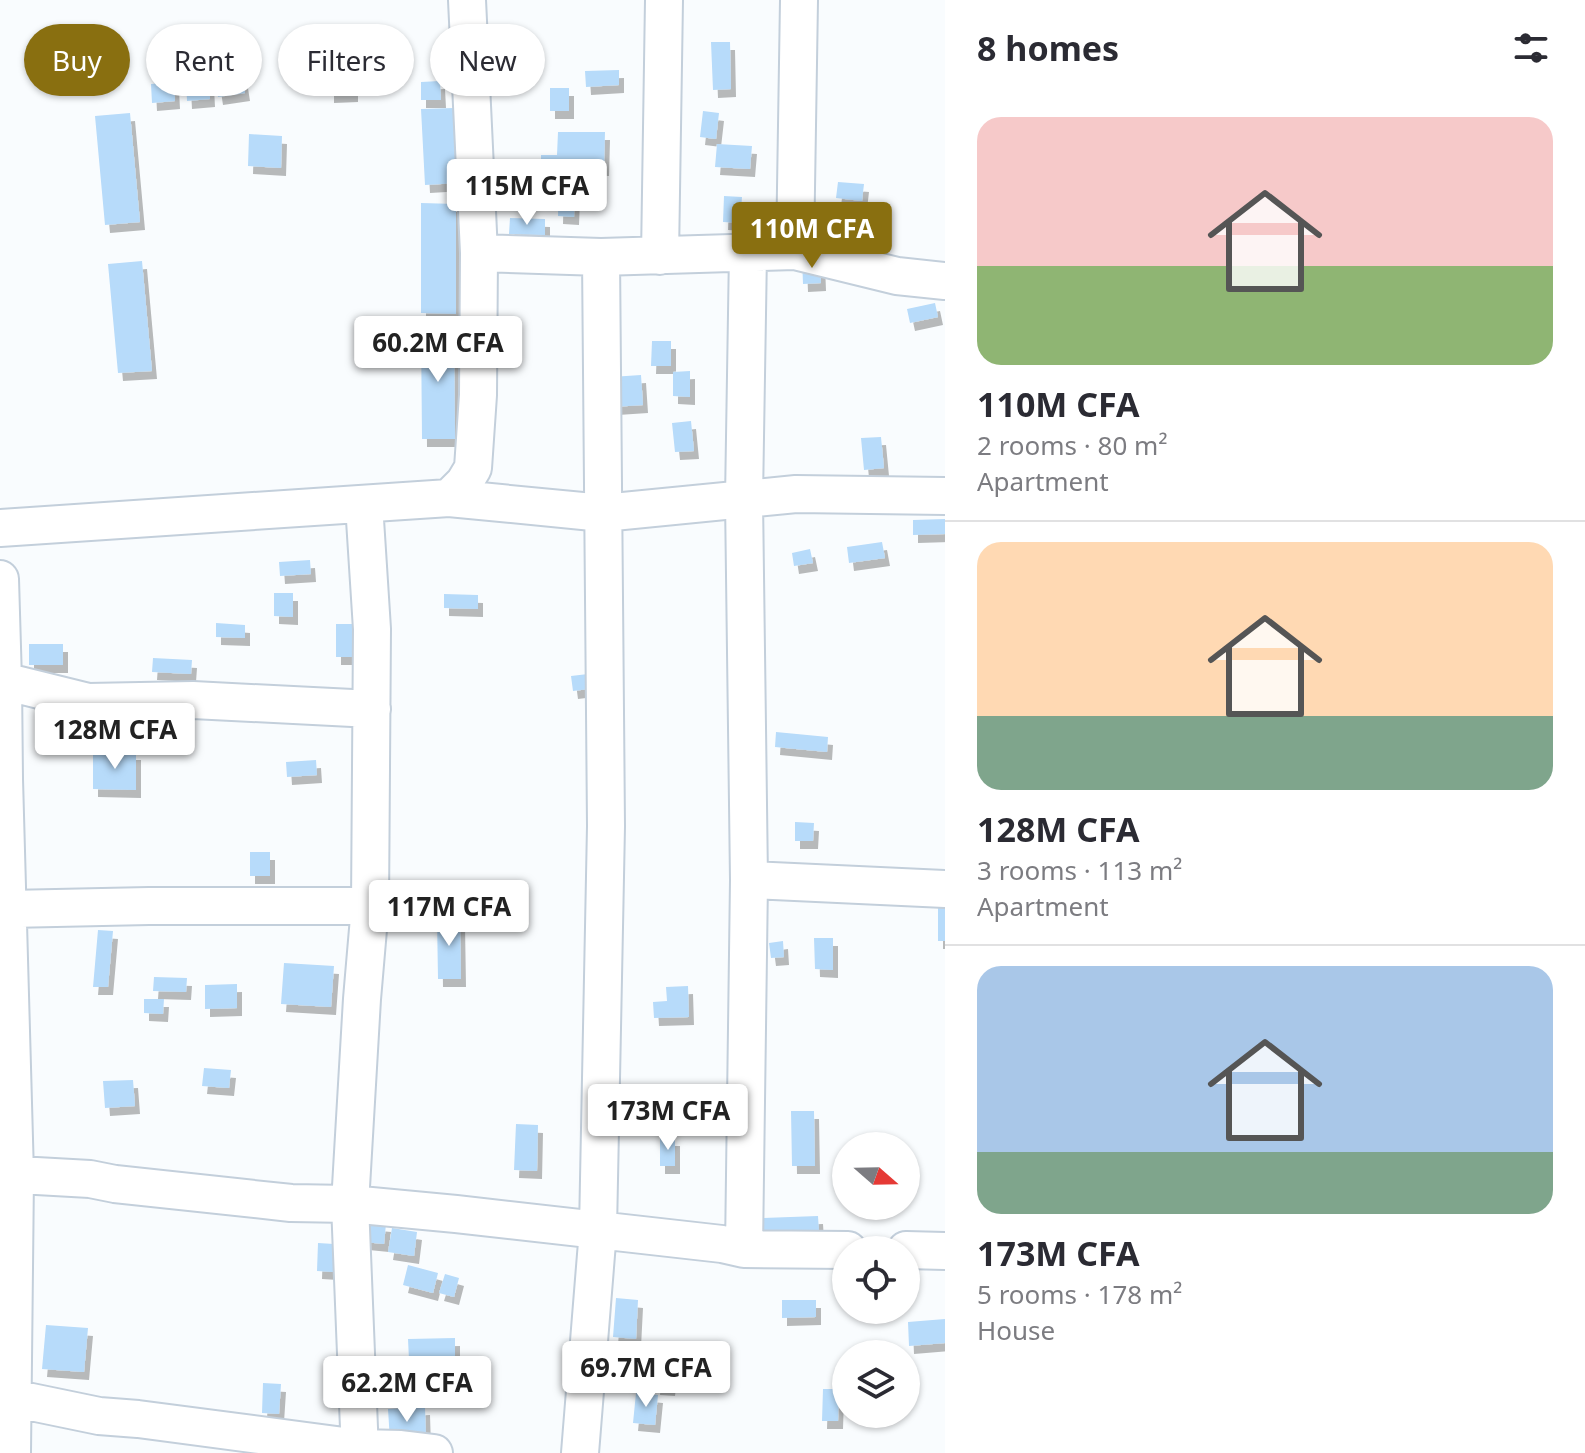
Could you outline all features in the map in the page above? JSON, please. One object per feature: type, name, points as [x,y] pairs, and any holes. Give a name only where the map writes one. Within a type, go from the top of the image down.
[{"type":"street","points":[[449,498],[473,468],[478,395],[479,253],[467,0]]},
{"type":"street","points":[[660,256],[664,0]]},
{"type":"street","points":[[795,251],[799,0]]},
{"type":"street","points":[[479,253],[601,257],[795,251],[897,276],[945,281]]},
{"type":"street","points":[[744,1249],[749,880],[744,499],[748,252]]},
{"type":"street","points":[[580,1453],[598,1230],[606,826],[601,257]]},
{"type":"street","points":[[0,528],[449,498],[603,513],[796,494],[945,496]]},
{"type":"street","points":[[360,1450],[350,1204],[370,906],[372,629],[364,504]]},
{"type":"street","points":[[0,579],[9,909],[6,980],[6,1398],[12,1453]]},
{"type":"street","points":[[2,680],[88,702],[193,700],[372,709]]},
{"type":"street","points":[[749,880],[945,889]]},
{"type":"street","points":[[9,909],[370,906]]},
{"type":"street","points":[[7,1174],[90,1179],[291,1203],[350,1204],[722,1244],[744,1249],[832,1250]]},
{"type":"street","points":[[920,1250],[945,1251]]},
{"type":"street","points":[[6,1398],[99,1416],[360,1450],[401,1449],[434,1453]]},
{"type":"building","points":[[711,42],[730,42],[731,89],[713,90]]},
{"type":"building","points":[[619,70],[619,85],[586,87],[585,71]]},
{"type":"building","points":[[421,82],[430,82],[430,96],[441,96],[441,100],[421,100]]},
{"type":"building","points":[[550,88],[569,88],[569,111],[550,111]]},
{"type":"building","points":[[152,96],[175,96],[175,101],[152,103]]},
{"type":"building","points":[[187,96],[210,96],[210,99],[187,101]]},
{"type":"building","points":[[454,108],[458,183],[425,185],[421,109]]},
{"type":"building","points":[[703,111],[719,113],[716,139],[700,137]]},
{"type":"building","points":[[130,113],[140,222],[105,225],[95,116]]},
{"type":"building","points":[[558,132],[605,132],[604,168],[576,167],[574,217],[558,216],[559,173],[541,173],[541,155],[557,155]]},
{"type":"building","points":[[249,134],[282,136],[281,168],[248,166]]},
{"type":"building","points":[[717,144],[752,146],[750,169],[715,167]]},
{"type":"building","points":[[510,170],[530,171],[529,199],[509,198]]},
{"type":"building","points":[[838,182],[864,184],[862,201],[836,198]]},
{"type":"building","points":[[724,196],[742,197],[740,223],[723,222]]},
{"type":"building","points":[[421,203],[456,204],[456,314],[421,313]]},
{"type":"building","points":[[510,218],[545,219],[545,235],[509,234]]},
{"type":"building","points":[[820,257],[821,283],[803,284],[802,258]]},
{"type":"building","points":[[142,261],[152,371],[118,373],[108,264]]},
{"type":"building","points":[[935,303],[938,317],[910,323],[907,309]]},
{"type":"building","points":[[421,329],[454,329],[455,439],[422,439]]},
{"type":"building","points":[[652,341],[671,341],[671,366],[651,366]]},
{"type":"building","points":[[690,371],[690,397],[673,396],[673,372]]},
{"type":"building","points":[[641,375],[643,405],[613,407],[611,377]]},
{"type":"building","points":[[691,421],[694,451],[675,452],[672,423]]},
{"type":"building","points":[[881,437],[884,468],[864,470],[861,438]]},
{"type":"building","points":[[945,519],[945,534],[913,535],[913,520]]},
{"type":"building","points":[[882,542],[885,558],[849,563],[847,547]]},
{"type":"building","points":[[810,549],[813,563],[794,566],[792,553]]},
{"type":"building","points":[[310,560],[311,574],[280,576],[279,562]]},
{"type":"building","points":[[274,593],[293,593],[293,617],[274,616]]},
{"type":"building","points":[[444,594],[478,595],[478,609],[444,608]]},
{"type":"building","points":[[216,623],[245,625],[245,638],[216,637]]},
{"type":"building","points":[[336,624],[355,624],[354,657],[336,657]]},
{"type":"building","points":[[29,644],[63,644],[63,665],[29,665]]},
{"type":"building","points":[[153,658],[192,660],[191,674],[152,672]]},
{"type":"building","points":[[588,674],[589,689],[573,691],[571,676]]},
{"type":"building","points":[[776,732],[828,737],[827,752],[775,747]]},
{"type":"building","points":[[93,752],[136,752],[136,790],[93,789]]},
{"type":"building","points":[[316,760],[317,775],[287,777],[286,762]]},
{"type":"building","points":[[795,822],[814,823],[813,841],[795,841]]},
{"type":"building","points":[[250,852],[270,852],[270,876],[250,876]]},
{"type":"building","points":[[938,903],[945,903],[945,941],[938,941]]},
{"type":"building","points":[[437,918],[460,918],[461,979],[438,979]]},
{"type":"building","points":[[98,930],[113,931],[108,987],[93,987]]},
{"type":"building","points":[[814,938],[833,938],[833,970],[815,969]]},
{"type":"building","points":[[783,941],[784,957],[771,958],[769,943]]},
{"type":"building","points":[[284,963],[334,966],[331,1007],[281,1004]]},
{"type":"building","points":[[154,977],[187,978],[186,992],[153,991]]},
{"type":"building","points":[[237,984],[237,1008],[205,1009],[205,985]]},
{"type":"building","points":[[688,986],[689,1017],[654,1018],[653,1002],[667,1001],[666,987]]},
{"type":"building","points":[[144,999],[164,999],[163,1014],[144,1013]]},
{"type":"building","points":[[204,1068],[231,1070],[229,1088],[202,1086]]},
{"type":"building","points":[[133,1080],[135,1106],[105,1108],[103,1081]]},
{"type":"building","points":[[791,1111],[814,1111],[815,1166],[792,1166]]},
{"type":"building","points":[[516,1124],[538,1125],[537,1171],[514,1170]]},
{"type":"building","points":[[660,1138],[675,1138],[675,1166],[660,1166]]},
{"type":"building","points":[[818,1216],[819,1232],[763,1233],[763,1218]]},
{"type":"building","points":[[365,1222],[386,1224],[384,1244],[364,1242]]},
{"type":"building","points":[[392,1228],[417,1232],[414,1256],[388,1252]]},
{"type":"building","points":[[318,1243],[334,1244],[333,1272],[317,1271]]},
{"type":"building","points":[[408,1265],[438,1273],[433,1293],[403,1285]]},
{"type":"building","points":[[445,1274],[459,1278],[454,1297],[439,1293]]},
{"type":"building","points":[[616,1298],[638,1300],[636,1339],[613,1337]]},
{"type":"building","points":[[782,1300],[816,1300],[816,1317],[782,1318]]},
{"type":"building","points":[[945,1319],[945,1343],[920,1345],[920,1340],[909,1340],[908,1324],[920,1324],[920,1321]]},
{"type":"building","points":[[46,1325],[88,1328],[84,1372],[42,1369]]},
{"type":"building","points":[[455,1338],[455,1359],[409,1360],[408,1339]]},
{"type":"building","points":[[658,1359],[673,1361],[670,1388],[655,1387]]},
{"type":"building","points":[[263,1383],[281,1384],[279,1414],[262,1413]]},
{"type":"building","points":[[823,1389],[832,1389],[832,1421],[822,1421]]},
{"type":"building","points":[[636,1393],[658,1395],[655,1425],[633,1423]]},
{"type":"building","points":[[425,1407],[426,1439],[390,1441],[388,1409]]}]
